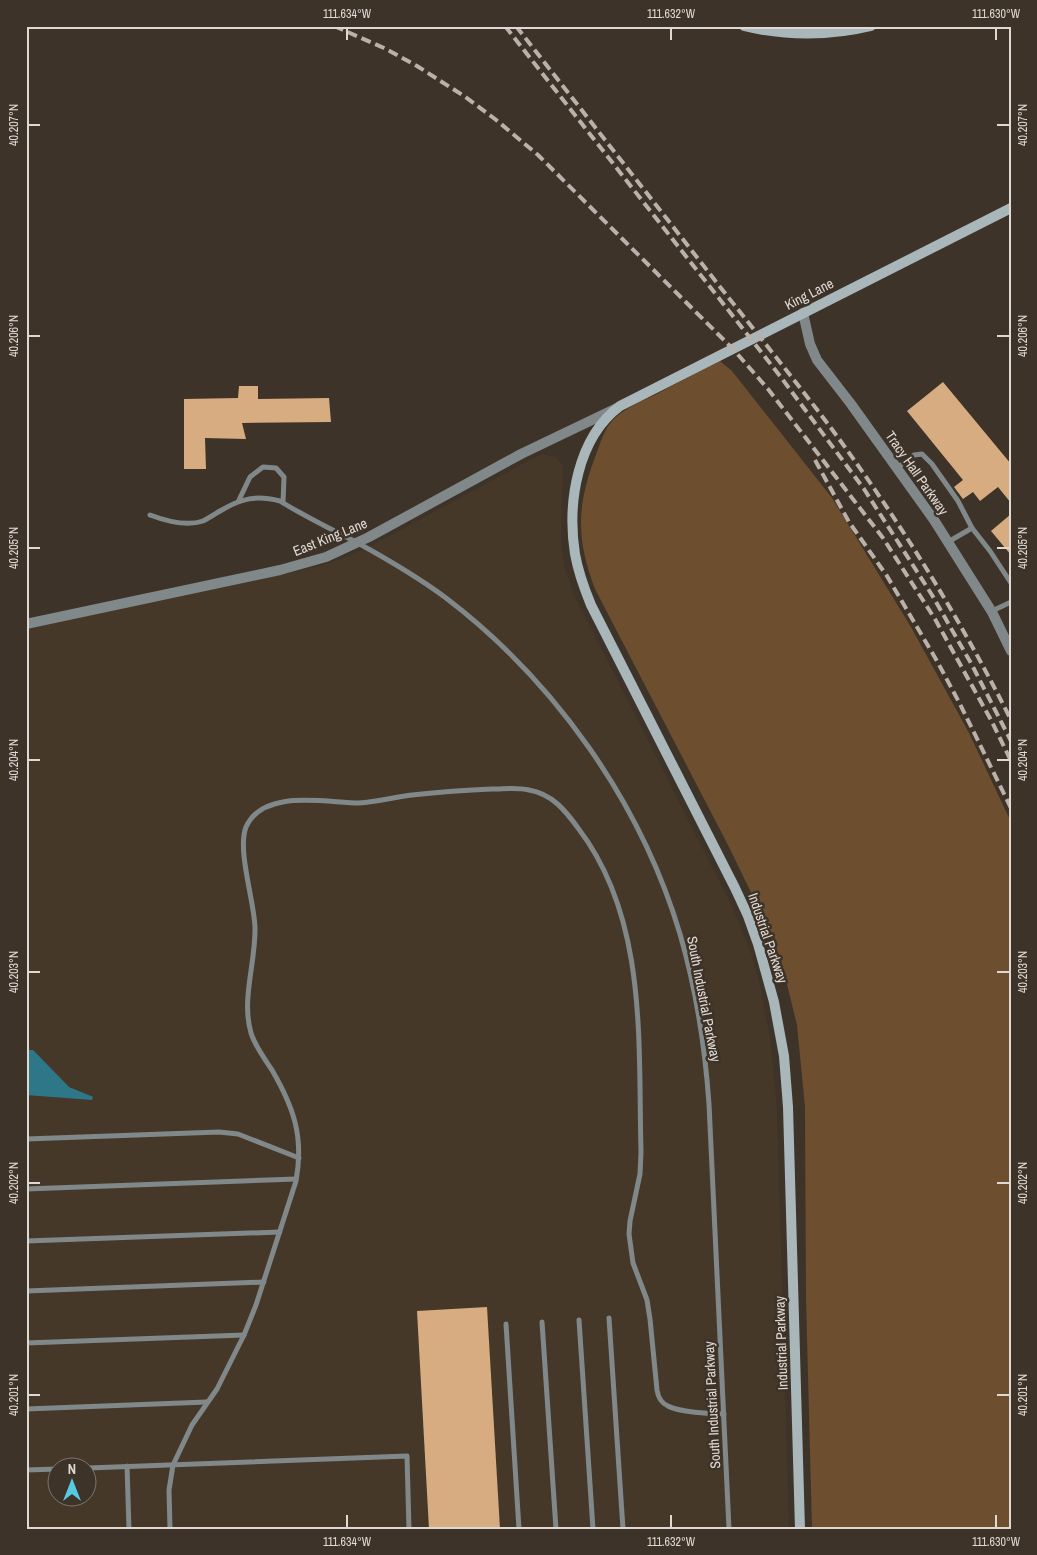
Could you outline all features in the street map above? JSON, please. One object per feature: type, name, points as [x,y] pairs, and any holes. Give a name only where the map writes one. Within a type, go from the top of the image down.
[{"type":"street","points":[[744,26],[787,32],[828,33],[871,26]]},
{"type":"street","name":"King Lane","points":[[620,406],[1011,208]]},
{"type":"street","name":"Tracy Hall Parkway","points":[[803,313],[810,344],[817,360],[851,404],[948,542],[992,612],[1011,651]]},
{"type":"street","name":"East King Lane","points":[[26,624],[280,570],[326,556],[357,543],[521,454],[620,406]]},
{"type":"street","name":"Industrial Parkway","points":[[620,406],[594,432],[586,449],[574,500],[575,554],[581,580],[591,605],[739,895],[758,944],[774,1002],[784,1056],[788,1107],[800,1529]]},
{"type":"lane","points":[[897,468],[914,455],[922,454],[932,464],[958,501],[972,528],[1011,583]]},
{"type":"lane","points":[[150,515],[170,522],[203,521],[239,500],[264,498],[283,502],[284,477],[276,468],[263,467],[250,477],[239,500]]},
{"type":"lane","name":"South Industrial Parkway","points":[[283,502],[409,573],[452,603],[485,630],[539,685],[576,729],[628,812],[657,872],[672,910],[686,956],[697,1005],[707,1075],[729,1529]]},
{"type":"lane","points":[[948,542],[972,528]]},
{"type":"lane","points":[[992,612],[1011,602]]},
{"type":"lane","points":[[170,1529],[169,1490],[174,1465],[192,1425],[222,1381],[244,1336],[280,1232],[296,1179],[299,1158],[299,1138],[294,1113],[283,1089],[254,1041],[249,1025],[248,1008],[255,925],[243,841],[250,820],[255,814],[269,805],[300,800],[365,803],[448,791],[517,788],[532,790],[547,796],[568,814],[602,864],[617,900],[631,962],[637,1012],[641,1152],[640,1174],[629,1234],[633,1263],[647,1300],[658,1396],[664,1404],[672,1408],[724,1414]]},
{"type":"lane","points":[[26,1139],[225,1132],[238,1134],[299,1158]]},
{"type":"lane","points":[[26,1189],[296,1179]]},
{"type":"lane","points":[[26,1241],[280,1232]]},
{"type":"lane","points":[[26,1291],[264,1282]]},
{"type":"lane","points":[[609,1318],[623,1529]]},
{"type":"lane","points":[[579,1320],[593,1529]]},
{"type":"lane","points":[[542,1322],[556,1529]]},
{"type":"lane","points":[[506,1324],[519,1529]]},
{"type":"lane","points":[[26,1343],[244,1336]]},
{"type":"lane","points":[[26,1409],[207,1402]]},
{"type":"lane","points":[[98,1467],[407,1456],[410,1529]]},
{"type":"lane","points":[[127,1466],[129,1529]]},
{"type":"lane","points":[[26,1470],[48,1469]]},
{"type":"shaded area","points":[[720,361],[732,371],[832,498],[911,627],[969,733],[1011,822],[1011,1529],[812,1529],[806,1298],[805,1107],[797,1025],[781,960],[760,911],[729,847],[595,589],[584,553],[582,536],[582,504],[585,488],[602,438],[612,421],[619,414],[634,405]]},
{"type":"shaded area","points":[[541,454],[556,457],[563,466],[561,542],[565,569],[574,595],[732,906],[751,953],[759,981],[771,1043],[777,1111],[789,1529],[26,1529],[26,629],[316,567],[367,548]]},
{"type":"water","points":[[26,1050],[33,1050],[69,1087],[93,1097],[92,1100],[26,1095]]},
{"type":"building","points":[[943,382],[1011,464],[1011,503],[998,487],[980,501],[973,492],[963,499],[954,487],[963,480],[907,411]]},
{"type":"building","points":[[239,386],[258,386],[258,399],[329,398],[331,422],[242,423],[246,439],[205,438],[206,469],[184,469],[184,399],[238,398]]},
{"type":"building","points":[[1011,514],[1011,555],[991,531]]},
{"type":"building","points":[[487,1307],[500,1529],[429,1529],[417,1311]]},
{"type":"railway","points":[[334,26],[384,48],[417,66],[464,96],[495,119],[538,155],[733,349],[768,389],[883,538],[935,619],[991,720],[1011,761]]},
{"type":"railway","points":[[505,26],[780,376],[864,489],[932,595],[972,665],[1011,741]]},
{"type":"railway","points":[[516,26],[803,391],[881,498],[950,607],[1011,720]]},
{"type":"railway","points":[[815,460],[849,522],[887,576],[937,661],[1011,808]]}]
